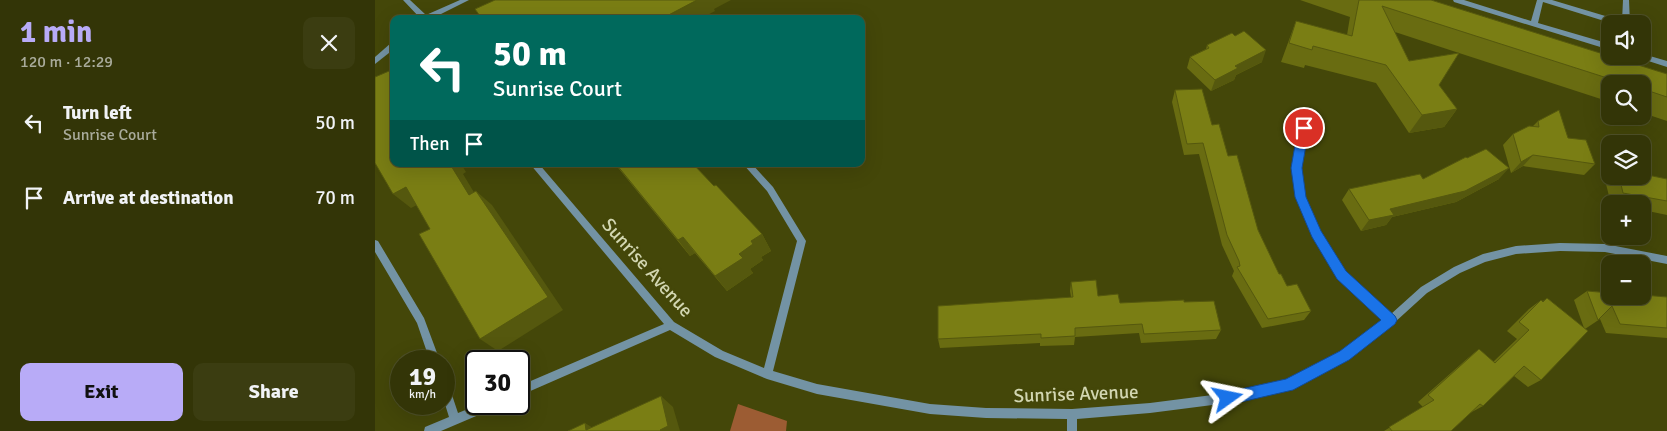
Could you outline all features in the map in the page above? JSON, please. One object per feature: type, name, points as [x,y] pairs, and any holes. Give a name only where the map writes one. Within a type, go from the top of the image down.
[{"type":"street","points":[[406,0],[421,15]]},
{"type":"street","points":[[434,15],[466,0]]},
{"type":"street","points":[[1456,0],[1601,43]]},
{"type":"street","points":[[1534,24],[1539,0]]},
{"type":"street","points":[[1544,0],[1601,17]]},
{"type":"street","points":[[1625,15],[1626,0]]},
{"type":"street","points":[[375,62],[390,49]]},
{"type":"street","points":[[1651,59],[1667,64]]},
{"type":"street","points":[[1304,128],[1296,168],[1300,197],[1317,233],[1341,275],[1391,320]]},
{"type":"street","name":"Sunrise Avenue","points":[[537,167],[671,325],[719,354],[767,374],[817,389],[931,409],[985,413],[1071,414],[1208,401],[1288,385],[1344,356],[1391,320],[1424,290],[1457,270],[1483,258],[1516,250],[1560,247],[1605,248],[1667,260]]},
{"type":"street","points":[[750,167],[770,189],[802,241],[767,374]]},
{"type":"street","points":[[375,244],[421,321],[431,350]]},
{"type":"street","points":[[530,387],[671,325]]},
{"type":"street","points":[[1071,414],[1072,431]]},
{"type":"street","points":[[454,415],[455,419]]},
{"type":"street","points":[[429,431],[465,415]]},
{"type":"shaded area","points":[[738,404],[787,421],[786,431],[730,431]]},
{"type":"building","points":[[495,0],[697,0],[669,15],[479,15],[475,9]]},
{"type":"building","points":[[1359,0],[1431,0],[1601,53],[1601,65],[1638,65],[1667,74],[1667,97],[1651,92],[1651,75],[1601,76],[1382,6],[1409,61],[1459,53],[1439,85],[1457,109],[1422,115],[1386,65],[1313,46],[1312,50],[1289,43],[1296,21],[1352,36]]},
{"type":"building","points":[[1244,31],[1266,50],[1235,66],[1238,68],[1215,80],[1190,57],[1209,48],[1207,45],[1232,33],[1235,36]]},
{"type":"building","points":[[389,71],[390,73],[390,167],[452,167],[469,195],[476,191],[548,297],[480,339],[419,234],[430,229],[406,187],[393,194],[375,163],[375,77]]},
{"type":"building","points":[[1202,89],[1212,125],[1219,124],[1228,156],[1237,155],[1258,230],[1279,274],[1281,274],[1287,286],[1297,284],[1311,311],[1268,319],[1237,267],[1240,266],[1239,261],[1227,235],[1203,143],[1187,144],[1175,90]]},
{"type":"building","points":[[1559,110],[1568,138],[1586,140],[1595,164],[1533,155],[1521,162],[1513,134],[1529,126],[1539,127],[1538,121]]},
{"type":"building","points":[[1486,149],[1509,168],[1465,191],[1390,209],[1394,215],[1369,220],[1349,189],[1420,174],[1423,179]]},
{"type":"building","points":[[618,167],[696,167],[714,186],[716,185],[762,234],[751,241],[753,244],[739,254],[743,258],[715,276],[683,237],[678,240]]},
{"type":"building","points":[[1651,176],[1667,179],[1667,201],[1651,198],[1651,195],[1623,193],[1621,185],[1651,185]]},
{"type":"building","points":[[1096,280],[1098,296],[1118,294],[1120,303],[1184,300],[1184,302],[1214,301],[1221,330],[1144,334],[1142,324],[1075,328],[1075,336],[1041,338],[1041,334],[938,339],[938,306],[1073,297],[1071,282]]},
{"type":"building","points":[[1587,291],[1601,292],[1601,305],[1651,305],[1651,296],[1667,297],[1667,328],[1620,324],[1612,306],[1598,320]]},
{"type":"building","points":[[1547,298],[1588,331],[1541,380],[1524,366],[1483,406],[1480,404],[1451,431],[1392,431],[1389,427],[1434,400],[1428,395],[1479,349],[1495,363],[1529,330],[1519,322],[1541,300],[1543,302]]},
{"type":"building","points":[[661,396],[668,426],[661,431],[568,431],[585,423],[586,430]]},
{"type":"route","points":[[1228,398],[1288,385],[1344,356],[1391,320],[1341,275],[1317,233],[1300,197],[1296,168],[1304,128]]}]
